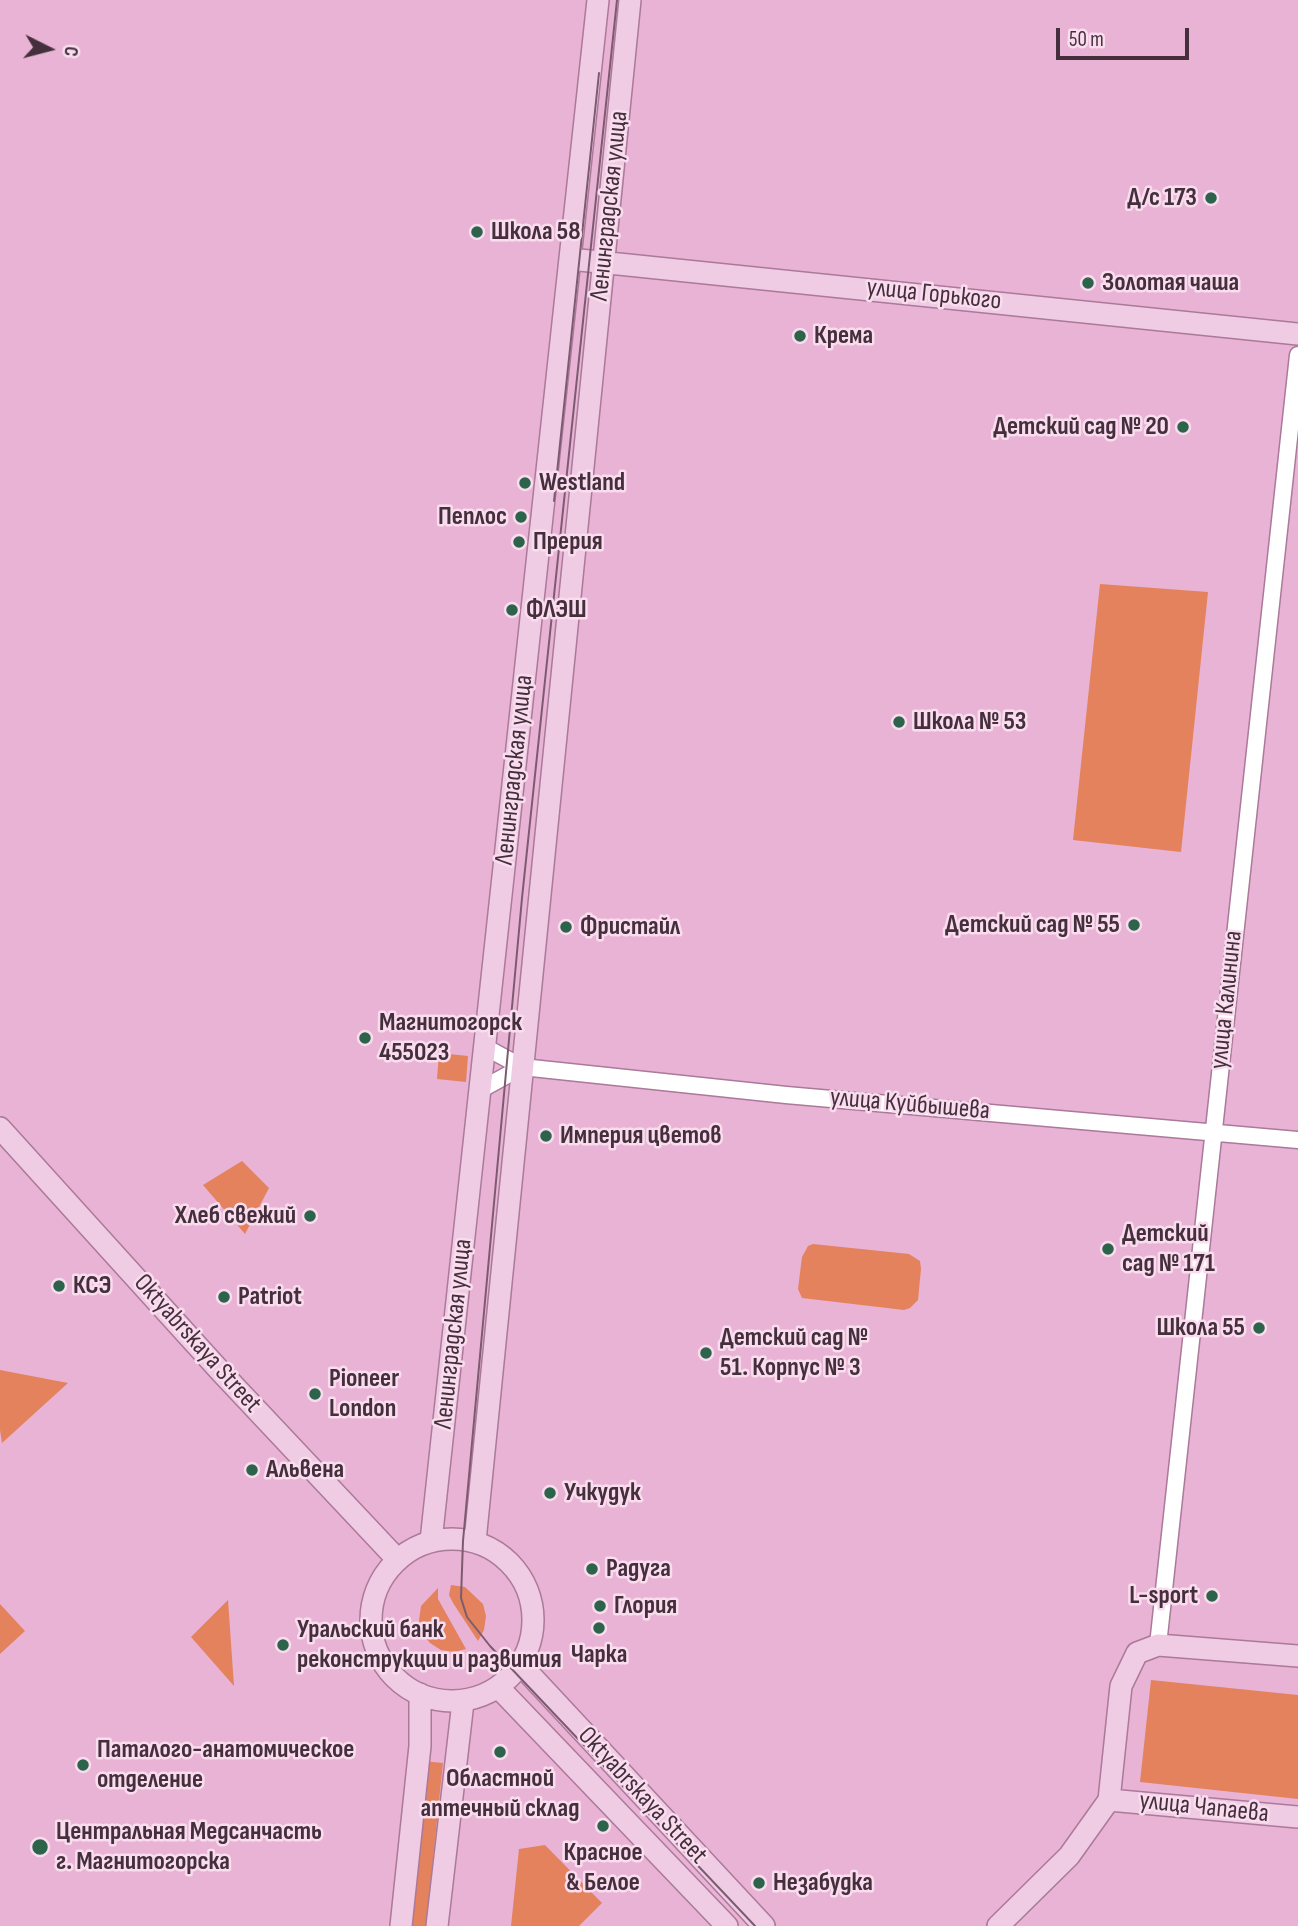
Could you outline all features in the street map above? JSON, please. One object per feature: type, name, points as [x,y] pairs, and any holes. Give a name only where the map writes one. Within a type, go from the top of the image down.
[{"type":"main road","name":"Ленинградская улица","points":[[431,1541],[598,0]]},
{"type":"main road","name":"Ленинградская улица","points":[[475,1541],[630,0]]},
{"type":"main road","name":"улица Горького","points":[[570,259],[1298,334]]},
{"type":"main road","name":"Oktyabrskaya Street","points":[[0,1128],[221,1372],[396,1558]]},
{"type":"main road","points":[[431,1541],[475,1541],[511,1562],[530,1593],[534,1631],[521,1665],[499,1688],[463,1702],[420,1694],[391,1676],[373,1646],[372,1598],[396,1558],[431,1541]]},
{"type":"main road","points":[[1158,1645],[1298,1656]]},
{"type":"main road","name":"улица Чапаева","points":[[998,1926],[1069,1856],[1110,1800],[1121,1686],[1137,1653],[1158,1645]]},
{"type":"main road","name":"Oktyabrskaya Street","points":[[521,1665],[764,1926]]},
{"type":"main road","name":"Oktyabrskaya Street","points":[[499,1688],[727,1926]]},
{"type":"main road","points":[[401,1926],[420,1746],[420,1694]]},
{"type":"main road","points":[[437,1926],[463,1702]]},
{"type":"main road","name":"улица Чапаева","points":[[1110,1800],[1298,1817]]},
{"type":"street","name":"улица Калинина","points":[[1158,1645],[1298,355]]},
{"type":"street","name":"улица Куйбышева","points":[[485,1047],[522,1068],[786,1096],[1298,1140]]},
{"type":"street","points":[[480,1090],[522,1068]]},
{"type":"shaded area","points":[[1100,584],[1208,592],[1181,852],[1073,840]]},
{"type":"shaded area","points":[[439,1053],[468,1056],[466,1082],[437,1079]]},
{"type":"shaded area","points":[[242,1161],[269,1188],[245,1234],[203,1185]]},
{"type":"shaded area","points":[[813,1244],[909,1254],[920,1261],[918,1300],[904,1310],[802,1298],[798,1289],[802,1257],[808,1246]]},
{"type":"shaded area","points":[[0,1370],[68,1383],[2,1443],[0,1430]]},
{"type":"shaded area","points":[[451,1585],[465,1587],[483,1604],[486,1616],[484,1630],[478,1641],[449,1595]]},
{"type":"shaded area","points":[[438,1588],[438,1599],[466,1649],[454,1652],[441,1650],[430,1643],[422,1633],[419,1620],[421,1606]]},
{"type":"shaded area","points":[[228,1600],[234,1686],[191,1637]]},
{"type":"shaded area","points":[[0,1604],[25,1631],[0,1654]]},
{"type":"shaded area","points":[[1151,1680],[1298,1695],[1298,1799],[1140,1782]]},
{"type":"shaded area","points":[[423,1761],[443,1763],[426,1926],[406,1926]]},
{"type":"shaded area","points":[[545,1845],[602,1903],[579,1926],[511,1926],[519,1849]]},
{"type":"tram line","points":[[617,0],[522,898],[463,1541],[461,1598],[467,1617],[490,1646],[755,1926]]},
{"type":"tram line","points":[[554,501],[599,73]]},
{"type":"place","name":"Д/с 173","points":[[1211,198]]},
{"type":"place","name":"Школа 58","points":[[477,232]]},
{"type":"place","name":"Золотая чаша","points":[[1088,283]]},
{"type":"place","name":"Крема","points":[[800,336]]},
{"type":"place","name":"Детский сад № 20","points":[[1183,427]]},
{"type":"place","name":"Westland","points":[[525,483]]},
{"type":"place","name":"Пеплос","points":[[521,517]]},
{"type":"place","name":"Прерия","points":[[519,542]]},
{"type":"place","name":"ФЛЭШ","points":[[512,610]]},
{"type":"place","name":"Школа № 53","points":[[899,722]]},
{"type":"place","name":"Детский сад № 55","points":[[1134,925]]},
{"type":"place","name":"Фристайл","points":[[566,927]]},
{"type":"place","name":"Магнитогорск 455023","points":[[365,1038]]},
{"type":"place","name":"Империя цветов","points":[[546,1136]]},
{"type":"place","name":"Хлеб свежий","points":[[310,1216]]},
{"type":"place","name":"Детский сад № 171","points":[[1108,1249]]},
{"type":"place","name":"КСЭ","points":[[59,1286]]},
{"type":"place","name":"Patriot","points":[[224,1297]]},
{"type":"place","name":"Школа 55","points":[[1259,1328]]},
{"type":"place","name":"Детский сад № 51. Корпус № 3","points":[[706,1353]]},
{"type":"place","name":"Pioneer London","points":[[315,1394]]},
{"type":"place","name":"Альвена","points":[[252,1470]]},
{"type":"place","name":"Учкудук","points":[[550,1493]]},
{"type":"place","name":"Радуга","points":[[592,1569]]},
{"type":"place","name":"L-sport","points":[[1212,1596]]},
{"type":"place","name":"Глория","points":[[600,1606]]},
{"type":"place","name":"Чарка","points":[[599,1628]]},
{"type":"place","name":"Уральский банк реконструкции и развития","points":[[283,1645]]},
{"type":"place","name":"Областной аптечный склад","points":[[500,1752]]},
{"type":"place","name":"Паталого-анатомическое отделение","points":[[83,1765]]},
{"type":"place","name":"Красное & Белое","points":[[603,1826]]},
{"type":"place","name":"Центральная Медсанчасть г. Магнитогорска","points":[[40,1847]]},
{"type":"place","name":"Незабудка","points":[[759,1883]]}]
